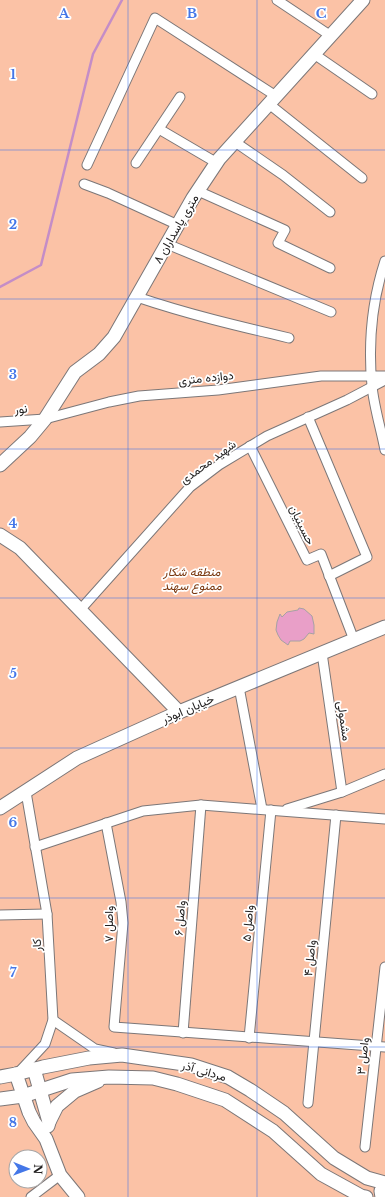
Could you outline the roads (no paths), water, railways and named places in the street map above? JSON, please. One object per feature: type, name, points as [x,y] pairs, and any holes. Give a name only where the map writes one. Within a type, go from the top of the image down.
[{"type":"main road","name":"۸ متری پاسداران","points":[[0,465],[30,437],[44,419],[75,372],[99,354],[114,337],[198,191],[217,163],[234,142],[364,0]]},
{"type":"main road","points":[[0,535],[20,548],[179,712]]},
{"type":"main road","name":"خیابان ابوذر","points":[[0,808],[77,758],[179,712],[385,627]]},
{"type":"main road","name":"مردانی آذر","points":[[0,1077],[89,1058],[122,1055],[191,1065],[228,1077],[250,1090],[284,1113],[334,1158],[367,1178],[385,1183]]},
{"type":"main road","points":[[34,1070],[49,1122]]},
{"type":"main road","points":[[16,1074],[34,1122],[46,1139],[60,1175],[78,1197]]},
{"type":"main road","points":[[46,1139],[49,1122],[57,1106],[75,1091],[109,1076]]},
{"type":"main road","name":"مردانی آذر","points":[[0,1099],[23,1096],[72,1080],[109,1076],[153,1078],[177,1084],[225,1100],[273,1131],[320,1174],[363,1196]]},
{"type":"main road","points":[[363,1196],[367,1196],[372,1192],[373,1184],[367,1178]]},
{"type":"main road","points":[[382,1197],[381,1191],[385,1188]]},
{"type":"street","points":[[277,0],[331,36]]},
{"type":"street","points":[[87,165],[155,18],[273,100],[362,178]]},
{"type":"street","points":[[314,54],[372,94]]},
{"type":"street","points":[[136,163],[180,97]]},
{"type":"street","points":[[159,129],[217,163]]},
{"type":"street","points":[[234,142],[283,175],[330,212]]},
{"type":"street","points":[[84,184],[108,193],[178,225]]},
{"type":"street","points":[[198,191],[285,230],[278,243],[330,268]]},
{"type":"street","points":[[167,244],[331,312]]},
{"type":"street","points":[[385,261],[372,314],[371,375],[372,387],[385,450]]},
{"type":"street","points":[[137,297],[207,318],[289,338]]},
{"type":"street","name":"دوازده متری","points":[[44,419],[109,402],[139,396],[218,390],[321,376],[385,376]]},
{"type":"street","name":"شهید محمدی","points":[[80,610],[190,487],[219,465],[273,433],[347,400],[385,380]]},
{"type":"street","points":[[308,417],[367,557],[329,576]]},
{"type":"street","name":"نور","points":[[0,422],[44,419]]},
{"type":"street","name":"حسینیان","points":[[250,446],[307,560],[321,554],[354,640]]},
{"type":"street","name":"مشمولی","points":[[322,653],[342,792]]},
{"type":"street","name":"واصل ۵","points":[[239,687],[266,810],[250,1038]]},
{"type":"street","points":[[282,811],[342,792],[385,774]]},
{"type":"street","name":"کار","points":[[26,792],[47,914],[53,1020]]},
{"type":"street","points":[[35,847],[143,811],[201,805],[385,819]]},
{"type":"street","name":"واصل ۶","points":[[183,1033],[201,805]]},
{"type":"street","name":"واصل ۴","points":[[308,1103],[336,815]]},
{"type":"street","name":"واصل ۷","points":[[106,823],[121,902],[123,922],[114,1027],[183,1033]]},
{"type":"street","points":[[0,915],[47,914]]},
{"type":"street","name":"واصل ۳","points":[[365,1147],[381,1047],[385,967]]},
{"type":"street","points":[[16,1074],[45,1044],[53,1020],[94,1049],[122,1055]]},
{"type":"street","points":[[183,1033],[381,1047]]},
{"type":"street","points":[[31,1197],[60,1175]]},
{"type":"waterway","points":[[0,287],[41,265],[93,54],[122,0]]},
{"type":"park label","name":"منطقه شکار ممنوع سهند","points":[[192,579]]}]
